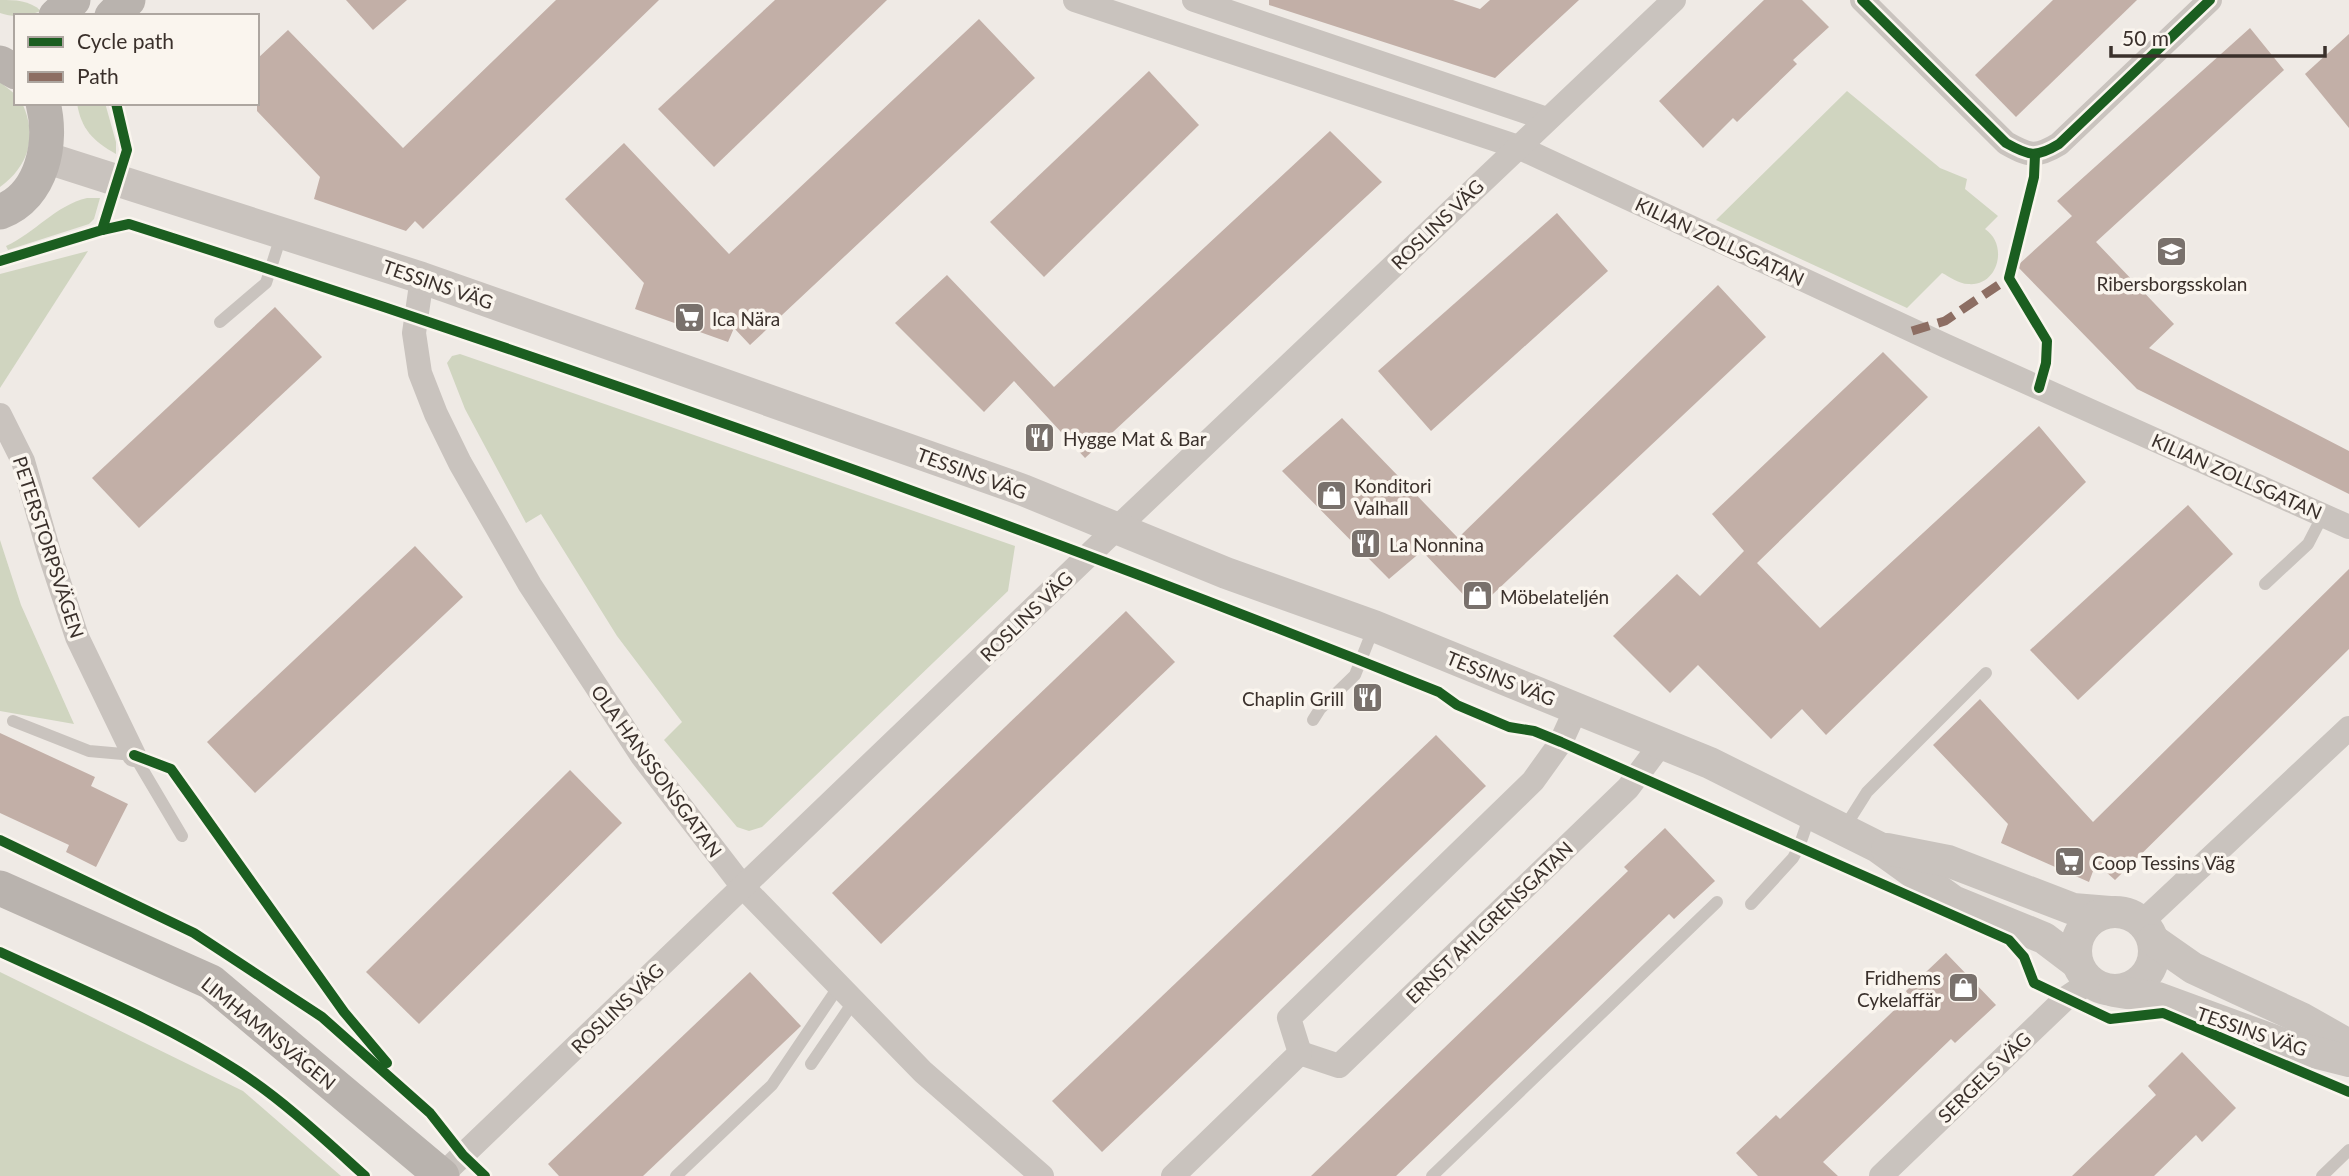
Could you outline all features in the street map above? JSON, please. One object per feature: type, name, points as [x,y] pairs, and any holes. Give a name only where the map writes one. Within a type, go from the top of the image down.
[{"type":"main road","points":[[58,14],[73,0]]},
{"type":"main road","points":[[114,14],[128,0]]},
{"type":"main road","points":[[0,212],[21,198],[35,181],[48,141],[44,105]]},
{"type":"main road","name":"LIMHAMNSVÄGEN","points":[[0,888],[211,982],[442,1176]]},
{"type":"street","name":"KILIAN ZOLLSGATAN","points":[[1075,0],[1518,147],[1935,341],[2349,527]]},
{"type":"street","points":[[1194,0],[1547,119]]},
{"type":"street","name":"ROSLINS VÄG","points":[[442,1176],[1118,527],[1674,0]]},
{"type":"street","points":[[1862,0],[2006,143],[2021,152],[2035,155],[2059,144],[2210,0]]},
{"type":"street","name":"TESSINS VÄG","points":[[44,158],[422,278],[1023,490],[1226,573],[1374,626],[1710,763],[1878,847],[1953,901],[2044,938],[2094,978],[2158,998],[2286,1045],[2349,1061]]},
{"type":"street","name":"OLA HANSSONSGATAN","points":[[422,278],[414,333],[420,373],[460,463],[554,624],[606,704],[642,756],[743,887],[923,1072],[1042,1176]]},
{"type":"street","name":"PETERSTORPSVÄGEN","points":[[0,415],[23,461],[75,631],[134,755]]},
{"type":"street","points":[[1173,1176],[1300,1053],[1289,1018],[1533,781],[1561,741],[1576,709]]},
{"type":"street","points":[[2110,912],[2097,916],[2086,924],[2076,949],[2094,978],[2129,988],[2141,980],[2150,969],[2152,962],[2147,931],[2349,728]]},
{"type":"street","name":"ERNST AHLGRENSGATAN","points":[[1300,1053],[1339,1066],[1628,788],[1661,744]]},
{"type":"street","name":"TESSINS VÄG","points":[[1878,847],[1948,860],[2073,909],[2122,912],[2193,968],[2301,1018],[2349,1045]]},
{"type":"street","name":"SERGELS VÄG","points":[[1881,1176],[2066,998],[2094,978]]},
{"type":"lane","points":[[220,322],[266,283],[282,233]]},
{"type":"lane","points":[[2264,584],[2308,544],[2323,515]]},
{"type":"lane","points":[[1313,720],[1354,676],[1374,626]]},
{"type":"lane","points":[[1842,830],[1867,792],[1986,673]]},
{"type":"lane","points":[[13,721],[89,751],[134,755],[182,836]]},
{"type":"lane","points":[[1751,904],[1793,858],[1810,815]]},
{"type":"lane","points":[[1432,1176],[1717,902]]},
{"type":"lane","points":[[811,1064],[846,993]]},
{"type":"lane","points":[[676,1176],[772,1084],[846,993]]},
{"type":"lane","points":[[2322,1176],[2349,1150]]},
{"type":"green space","points":[[0,0],[27,3],[41,11],[14,16],[0,13]]},
{"type":"green space","points":[[0,82],[14,93],[14,105],[23,105],[30,139],[28,150],[18,170],[0,187]]},
{"type":"green space","points":[[1847,91],[1940,168],[1967,179],[1965,189],[1998,216],[1985,229],[1997,245],[1998,254],[1997,264],[1987,279],[1965,284],[1942,273],[1907,308],[1716,220]]},
{"type":"green space","points":[[77,105],[106,105],[116,142],[116,154],[89,133]]},
{"type":"green space","points":[[87,198],[100,198],[94,219],[89,224],[8,250],[6,246],[55,213]]},
{"type":"green space","points":[[88,251],[0,388],[0,274]]},
{"type":"green space","points":[[460,354],[1015,546],[1008,591],[762,827],[749,831],[737,827],[664,740],[682,722],[617,636],[541,514],[526,523],[465,409],[447,363],[452,356]]},
{"type":"green space","points":[[0,540],[21,605],[74,724],[0,711]]},
{"type":"green space","points":[[0,972],[243,1091],[341,1176],[0,1176]]},
{"type":"building","points":[[346,0],[407,0],[373,30]]},
{"type":"building","points":[[556,0],[659,0],[423,229],[415,221],[406,231],[314,199],[320,177],[257,111],[259,57],[288,30],[403,148]]},
{"type":"building","points":[[775,0],[887,0],[714,167],[658,109]]},
{"type":"building","points":[[1269,0],[1453,0],[1480,9],[1490,0],[1579,0],[1495,78],[1269,5]]},
{"type":"building","points":[[1764,0],[1802,0],[1829,27],[1793,60],[1797,64],[1737,122],[1733,118],[1703,148],[1659,101]]},
{"type":"building","points":[[2053,0],[2137,0],[2016,117],[1975,75]]},
{"type":"building","points":[[979,19],[1035,78],[750,345],[734,328],[728,342],[635,309],[644,283],[565,199],[624,143],[729,254]]},
{"type":"building","points":[[2250,28],[2284,70],[2096,242],[2174,324],[2149,348],[2349,451],[2349,494],[2137,389],[2017,266],[2072,216],[2057,201]]},
{"type":"building","points":[[2349,34],[2349,128],[2305,74]]},
{"type":"building","points":[[1149,71],[1199,125],[1044,277],[990,222]]},
{"type":"building","points":[[1330,131],[1382,182],[1085,458],[1014,381],[984,412],[895,323],[947,275],[1054,387]]},
{"type":"building","points":[[1557,213],[1608,271],[1431,431],[1378,371]]},
{"type":"building","points":[[1718,285],[1766,337],[1477,609],[1422,551],[1389,579],[1282,471],[1342,418],[1458,538]]},
{"type":"building","points":[[275,307],[322,357],[139,528],[92,478]]},
{"type":"building","points":[[1883,352],[1928,397],[1757,563],[1820,628],[2039,426],[2086,482],[1826,735],[1802,709],[1771,739],[1698,665],[1670,693],[1613,636],[1677,574],[1700,596],[1744,551],[1712,514]]},
{"type":"building","points":[[2188,505],[2233,554],[2078,700],[2030,650]]},
{"type":"building","points":[[415,546],[463,597],[255,793],[207,742]]},
{"type":"building","points":[[2349,569],[2349,649],[2115,880],[2096,863],[2089,882],[2001,843],[2008,824],[1933,745],[1980,699],[2093,822]]},
{"type":"building","points":[[1126,611],[1175,662],[881,944],[832,893]]},
{"type":"building","points":[[0,733],[95,777],[91,786],[128,804],[96,867],[66,852],[69,845],[0,813]]},
{"type":"building","points":[[1436,735],[1486,786],[1102,1152],[1052,1101]]},
{"type":"building","points":[[570,770],[622,823],[419,1024],[366,972]]},
{"type":"building","points":[[1665,828],[1715,881],[1674,919],[1669,914],[1396,1176],[1311,1176],[1628,871],[1624,867]]},
{"type":"building","points":[[1946,953],[1996,1005],[1955,1043],[1951,1039],[1823,1162],[1838,1176],[1758,1176],[1736,1153],[1776,1115],[1780,1119],[1909,996],[1906,991]]},
{"type":"building","points":[[750,972],[801,1026],[643,1176],[559,1176],[548,1164]]},
{"type":"building","points":[[2182,1052],[2236,1108],[2202,1142],[2196,1135],[2154,1176],[2072,1176],[2156,1095],[2148,1086]]},
{"type":"marked path","points":[[1912,331],[1945,321],[2009,278]]},
{"type":"cycle path","points":[[1862,0],[2006,143],[2032,154],[2044,152],[2059,144],[2210,0]]},
{"type":"cycle path","points":[[0,261],[102,230],[127,150],[116,105]]},
{"type":"cycle path","points":[[2035,155],[2034,177],[2009,278],[2047,341],[2046,363],[2039,388]]},
{"type":"cycle path","points":[[102,230],[129,224],[460,332],[952,505],[1277,628],[1439,692],[1457,705],[1509,727],[1534,731],[1561,742],[2009,940],[2024,957],[2034,983],[2110,1019],[2163,1013],[2349,1092]]},
{"type":"cycle path","points":[[134,755],[171,769],[344,1012],[387,1063]]},
{"type":"cycle path","points":[[0,840],[194,933],[322,1017],[430,1113],[463,1155],[485,1176]]},
{"type":"cycle path","points":[[0,952],[121,1007],[181,1037],[238,1071],[303,1121],[365,1176]]},
{"type":"place","name":"Ribersborgsskolan","points":[[2172,252]]},
{"type":"place","name":"Ica Nära","points":[[689,318]]},
{"type":"place","name":"Hygge Mat & Bar","points":[[1040,438]]},
{"type":"place","name":"Konditori Valhall","points":[[1331,496]]},
{"type":"place","name":"La Nonnina","points":[[1366,544]]},
{"type":"place","name":"Möbelateljén","points":[[1477,596]]},
{"type":"place","name":"Chaplin Grill","points":[[1367,698]]},
{"type":"place","name":"Coop Tessins Väg","points":[[2069,862]]},
{"type":"place","name":"Fridhems Cykelaffär","points":[[1964,988]]}]
